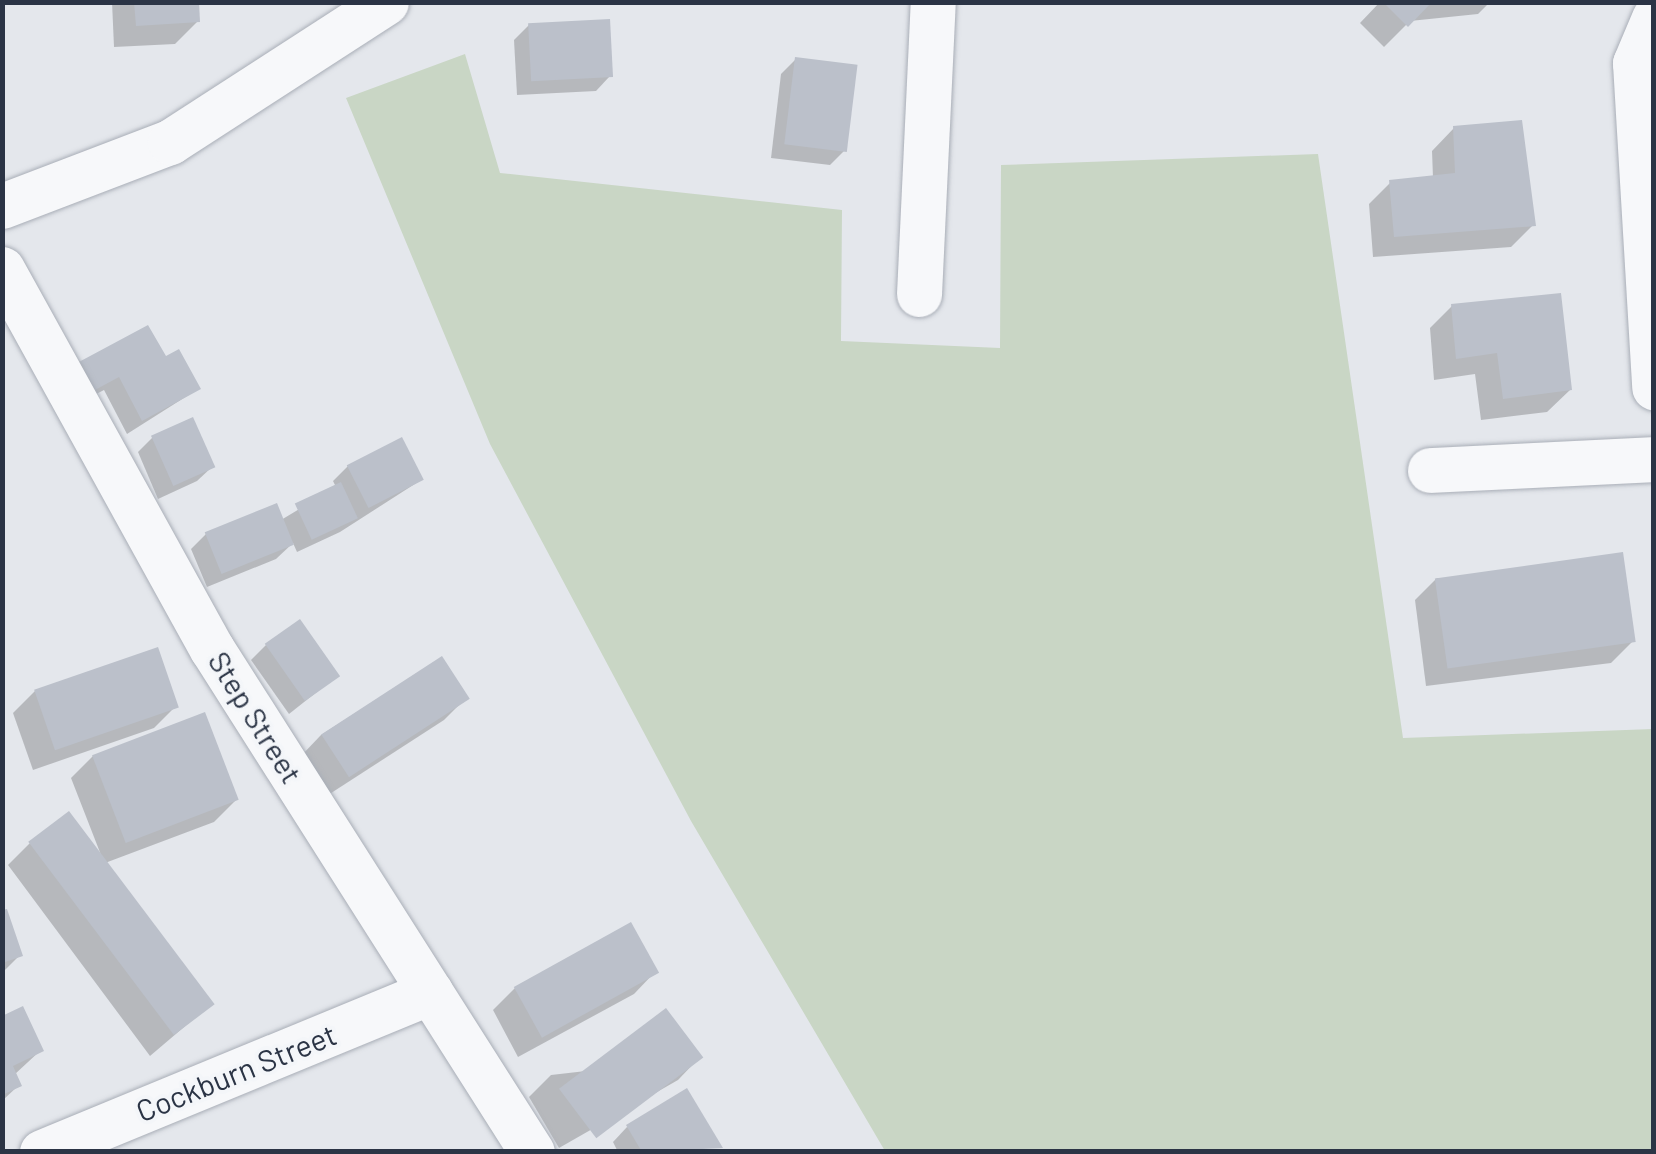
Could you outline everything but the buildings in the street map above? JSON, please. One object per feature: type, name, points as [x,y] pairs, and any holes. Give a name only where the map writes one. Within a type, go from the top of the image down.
[{"type":"street","points":[[2,206],[170,142],[386,2]]},
{"type":"street","points":[[919,294],[933,2]]},
{"type":"street","points":[[1654,18],[1634,64],[1654,387]]},
{"type":"street","name":"Step Street","points":[[2,269],[212,649],[532,1152]]},
{"type":"street","points":[[1430,470],[1654,459]]},
{"type":"street","name":"Cockburn Street","points":[[42,1152],[430,992]]},
{"type":"green space","points":[[465,54],[500,173],[842,210],[841,341],[1000,348],[1001,165],[1318,154],[1403,738],[1653,729],[1653,1151],[885,1151],[691,821],[490,444],[346,98]]}]
